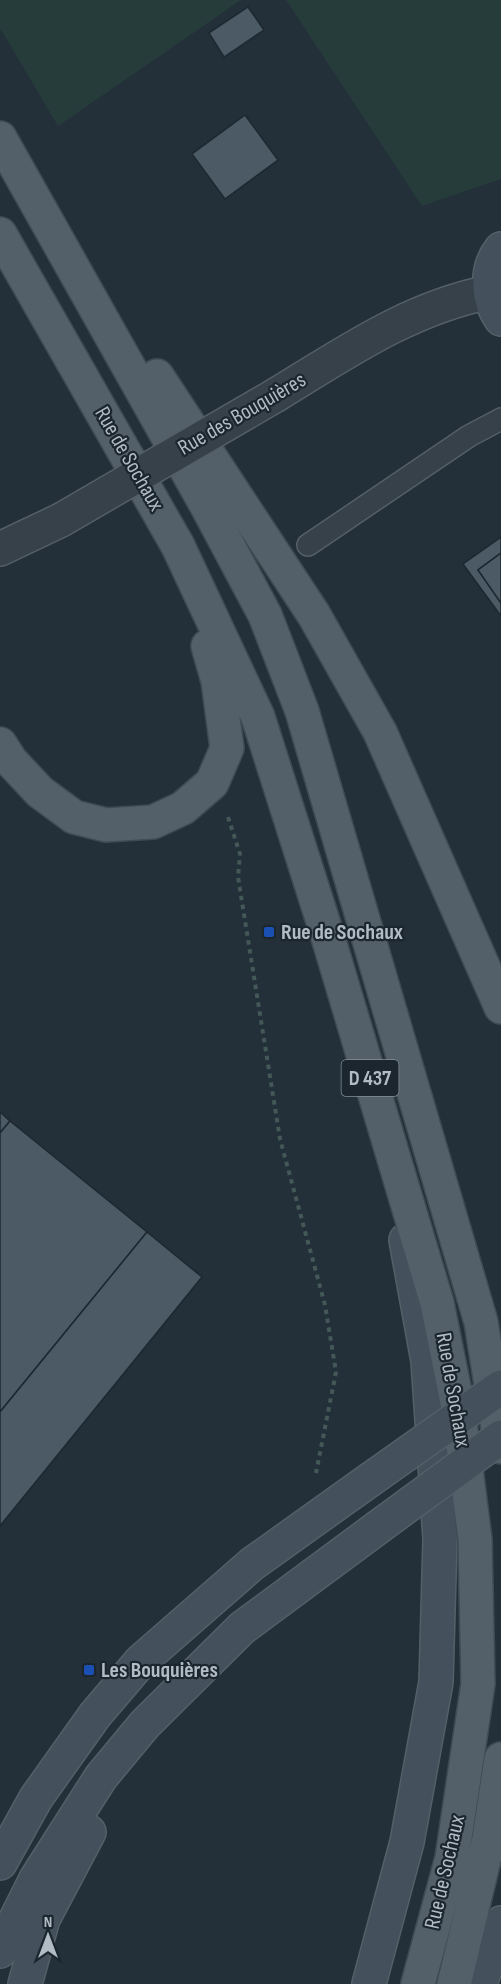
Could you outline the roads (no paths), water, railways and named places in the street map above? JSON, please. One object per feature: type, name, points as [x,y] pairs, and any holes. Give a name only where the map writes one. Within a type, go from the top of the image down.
[{"type":"main road","points":[[0,138],[314,615],[380,732],[501,1007]]},
{"type":"main road","name":"Rue de Sochaux","points":[[0,138],[208,508],[265,615],[305,722],[481,1322],[501,1447]]},
{"type":"main road","name":"Rue de Sochaux","points":[[0,234],[178,546],[258,717],[327,934],[437,1303],[458,1407],[475,1539],[478,1684],[452,1858],[418,1984]]},
{"type":"main road","points":[[495,306],[491,272],[501,249]]},
{"type":"main road","points":[[0,744],[11,761],[40,792],[74,817],[106,825],[153,822],[183,808],[212,783],[227,748],[218,681],[178,546]]},
{"type":"main road","points":[[369,1984],[407,1842],[436,1682],[440,1539],[428,1361],[388,1140]]},
{"type":"main road","points":[[0,1863],[36,1798],[95,1714],[141,1660],[252,1564],[501,1387]]},
{"type":"main road","points":[[0,1951],[36,1879],[100,1777],[145,1724],[242,1628],[501,1437]]},
{"type":"main road","points":[[25,1984],[43,1919],[145,1724]]},
{"type":"main road","name":"Rue de Sochaux","points":[[454,1984],[489,1839],[501,1759]]},
{"type":"main road","points":[[349,1984],[407,1842]]},
{"type":"main road","points":[[480,1984],[501,1923]]},
{"type":"street","name":"Rue des Bouquières","points":[[0,549],[61,520],[385,329],[460,298],[495,306]]},
{"type":"lane","points":[[308,545],[469,436],[501,419]]},
{"type":"place","name":"Rue de Sochaux","points":[[269,932]]},
{"type":"place","name":"Les Bouquières","points":[[89,1670]]}]
